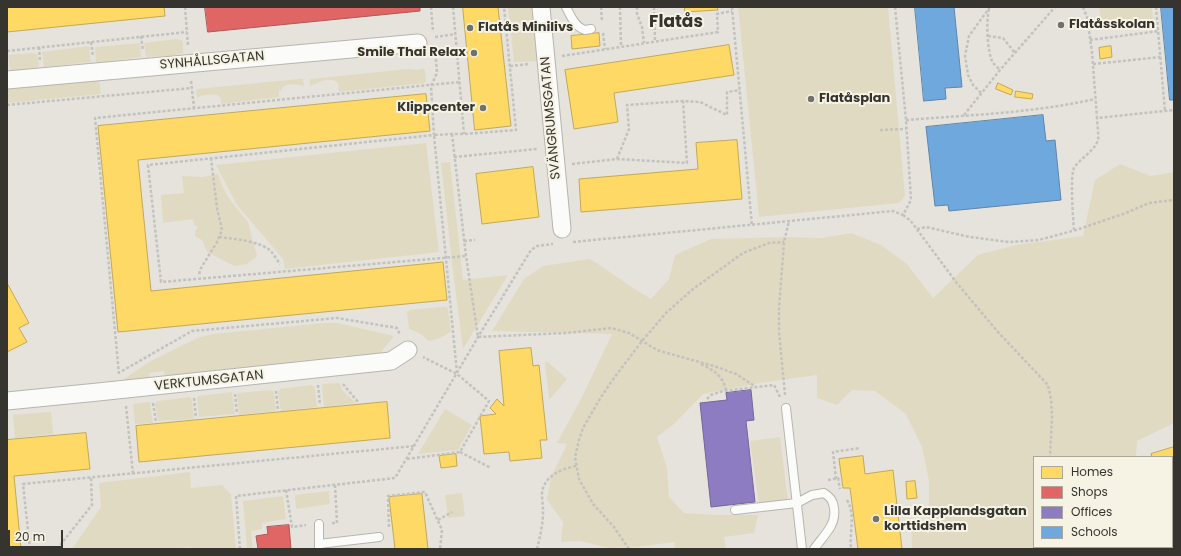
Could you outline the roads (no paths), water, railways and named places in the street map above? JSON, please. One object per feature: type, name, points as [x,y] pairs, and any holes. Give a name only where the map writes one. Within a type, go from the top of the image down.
[{"type":"street","name":"SVÄNGRUMSGATAN","points":[[541,7],[564,238]]},
{"type":"street","name":"SYNHÅLLSGATAN","points":[[7,80],[428,39]]},
{"type":"street","name":"VERKTUMSGATAN","points":[[7,401],[98,392],[122,382],[391,362],[408,350]]},
{"type":"lane","points":[[566,7],[570,16],[578,26],[585,30],[591,29]]},
{"type":"lane","points":[[786,408],[802,549]]},
{"type":"lane","points":[[735,510],[796,503],[812,495],[824,493],[831,497],[834,503],[835,519],[814,549]]},
{"type":"lane","points":[[315,524],[319,546],[379,537]]},
{"type":"place","name":"Flatåsskolan","points":[[1061,25]]},
{"type":"place","name":"Flatås Minilivs","points":[[470,28]]},
{"type":"place","name":"Smile Thai Relax","points":[[474,53]]},
{"type":"place","name":"Flatåsplan","points":[[811,99]]},
{"type":"place","name":"Klippcenter","points":[[483,108]]},
{"type":"place","name":"Lilla Kapplandsgatan korttidshem","points":[[876,519]]},
{"type":"district","name":"Flatås","points":[[676,23]]}]
